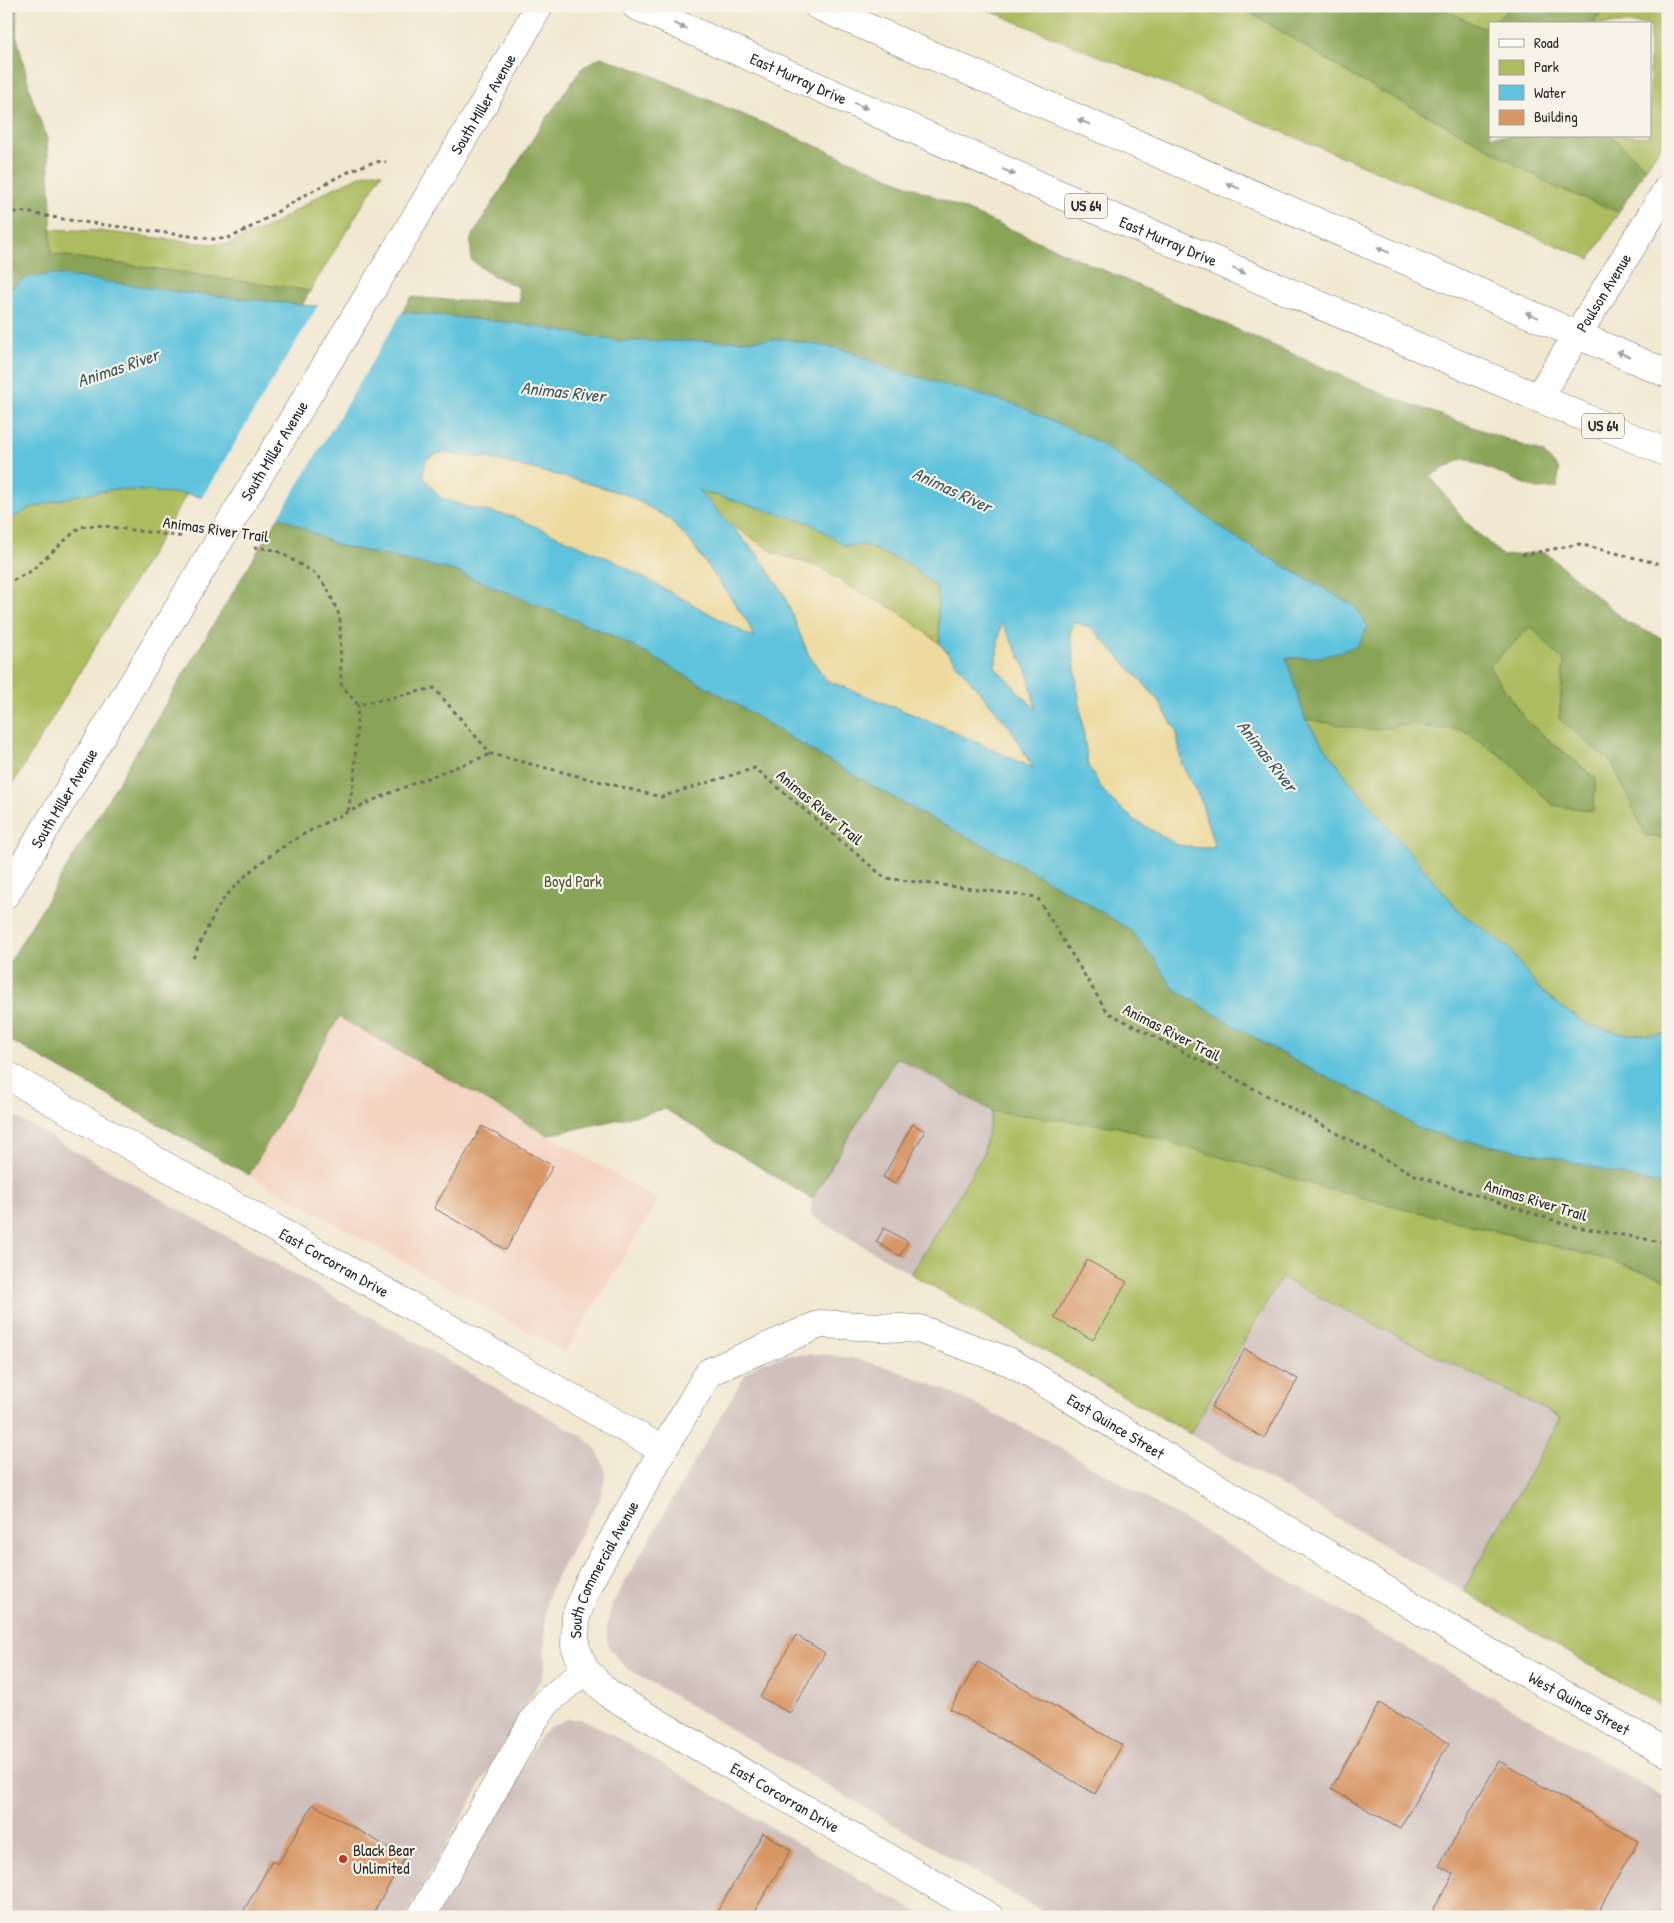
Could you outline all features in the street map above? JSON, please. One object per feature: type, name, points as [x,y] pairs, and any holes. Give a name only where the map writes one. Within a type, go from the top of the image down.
[{"type":"main road","name":"South Miller Avenue","points":[[6,894],[479,112],[539,6]]},
{"type":"main road","name":"East Murray Drive","points":[[636,6],[1070,199],[1538,398]]},
{"type":"main road","points":[[818,6],[1668,374]]},
{"type":"main road","name":"Poulson Avenue","points":[[1538,398],[1668,188]]},
{"type":"main road","name":"US 64","points":[[1538,398],[1668,453]]},
{"type":"main road","name":"East Corcorran Drive","points":[[6,1075],[663,1450]]},
{"type":"main road","name":"East Quince Street","points":[[709,1372],[820,1324],[919,1329],[1010,1362],[1492,1654]]},
{"type":"main road","name":"South Commercial Avenue","points":[[584,1670],[575,1646],[576,1616],[588,1584],[709,1372]]},
{"type":"main road","name":"West Quince Street","points":[[1492,1654],[1668,1753]]},
{"type":"main road","points":[[420,1917],[533,1722],[548,1701],[584,1670]]},
{"type":"main road","name":"East Corcorran Drive","points":[[584,1670],[609,1694],[990,1917]]},
{"type":"path","points":[[6,215],[20,211],[68,220],[193,237],[229,238],[259,224],[339,176],[367,163],[380,160],[386,162]]},
{"type":"path","name":"Animas River Trail","points":[[6,584],[31,571],[80,527],[96,526],[191,538]]},
{"type":"path","points":[[1522,555],[1579,544],[1668,566]]},
{"type":"path","name":"Animas River Trail","points":[[248,546],[276,550],[316,574],[328,590],[340,617],[342,684],[358,705]]},
{"type":"path","points":[[193,958],[222,902],[244,878],[292,840],[319,824],[347,812],[389,792],[491,754],[434,688],[358,705],[354,780],[347,812]]},
{"type":"path","name":"Animas River Trail","points":[[491,754],[661,797],[755,768],[885,878],[1037,897],[1108,1012],[1415,1175],[1571,1226],[1668,1243]]},
{"type":"shaded area","points":[[339,1017],[548,1135],[658,1200],[565,1353],[249,1175]]},
{"type":"shaded area","points":[[897,1057],[992,1111],[983,1155],[911,1274],[811,1215],[812,1199]]},
{"type":"shaded area","points":[[6,1112],[582,1436],[596,1449],[601,1459],[605,1469],[605,1478],[600,1499],[548,1596],[545,1612],[545,1668],[542,1677],[405,1917],[6,1917]]},
{"type":"shaded area","points":[[1281,1278],[1561,1418],[1463,1591],[1190,1434]]},
{"type":"shaded area","points":[[823,1354],[852,1358],[890,1368],[955,1394],[1046,1440],[1668,1799],[1668,1917],[1052,1917],[628,1669],[610,1649],[607,1640],[607,1627],[612,1604],[744,1376],[758,1364],[788,1355]]},
{"type":"shaded area","points":[[567,1719],[581,1719],[597,1726],[925,1917],[435,1917],[538,1740],[548,1728]]},
{"type":"green space","points":[[6,6],[17,6],[16,33],[32,98],[47,139],[51,206],[51,254],[310,291],[302,305],[25,278],[6,292]]},
{"type":"green space","points":[[978,6],[1240,6],[1358,79],[1476,141],[1553,186],[1619,212],[1590,259]]},
{"type":"green space","points":[[1240,6],[1436,6],[1483,28],[1489,24],[1489,138],[1613,138],[1646,168],[1619,212],[1553,186],[1476,141],[1358,79]]},
{"type":"green space","points":[[1436,6],[1510,6],[1505,13],[1489,22],[1483,28]]},
{"type":"green space","points":[[1510,6],[1606,6],[1594,22],[1492,22],[1505,13]]},
{"type":"green space","points":[[1606,6],[1668,6],[1668,135],[1646,168],[1613,138],[1652,138],[1652,22],[1594,22]]},
{"type":"green space","points":[[601,57],[646,73],[1031,238],[1383,394],[1544,453],[1559,470],[1557,488],[1537,489],[1464,458],[1430,476],[1465,521],[1503,556],[1545,552],[1628,623],[1668,641],[1668,839],[1646,836],[1612,763],[1559,719],[1564,662],[1531,626],[1489,667],[1526,721],[1596,779],[1593,811],[1552,805],[1506,759],[1463,730],[1408,725],[1370,730],[1305,719],[1286,658],[1322,657],[1356,607],[1232,536],[1189,503],[1094,440],[889,369],[846,350],[783,339],[617,341],[515,323],[402,312],[411,297],[461,301],[520,302],[518,287],[490,274],[471,260],[471,238],[539,129],[582,68]]},
{"type":"green space","points":[[374,172],[382,173],[310,291],[51,254],[50,229],[99,231],[200,243],[228,244],[270,226],[325,192],[362,175]]},
{"type":"green space","points":[[115,489],[187,494],[6,795],[6,522],[30,508],[74,496]]},
{"type":"green space","points":[[697,489],[809,523],[846,546],[865,545],[908,564],[937,588],[940,644],[898,611],[857,591],[819,567],[775,553],[728,523]]},
{"type":"green space","name":"Boyd Park","points":[[279,516],[337,545],[455,571],[614,636],[730,700],[814,752],[915,810],[1010,859],[1084,901],[1130,930],[1156,961],[1173,988],[1304,1066],[1383,1104],[1417,1128],[1455,1139],[1554,1157],[1668,1187],[1668,1280],[1606,1259],[1332,1190],[1119,1127],[992,1111],[897,1057],[812,1199],[665,1109],[548,1135],[339,1017],[249,1175],[6,1038],[6,968]]},
{"type":"green space","points":[[1531,625],[1564,662],[1559,719],[1612,763],[1646,836],[1668,839],[1668,1035],[1626,1034],[1588,1025],[1564,1009],[1536,986],[1508,947],[1461,913],[1346,777],[1305,719],[1370,729],[1408,725],[1463,730],[1506,759],[1552,805],[1596,778],[1526,721],[1489,667]]},
{"type":"green space","points":[[992,1111],[1119,1127],[1332,1190],[1606,1259],[1668,1280],[1668,1710],[1463,1591],[1561,1418],[1281,1278],[1190,1434],[911,1274],[983,1155]]},
{"type":"sand","points":[[439,453],[484,457],[581,481],[627,495],[668,518],[690,541],[724,588],[748,623],[755,639],[610,559],[439,497],[423,476],[426,459]]},
{"type":"sand","points":[[728,523],[775,553],[819,567],[857,591],[898,611],[940,644],[1011,729],[1033,768],[939,725],[826,680],[808,654],[784,594],[758,555]]},
{"type":"sand","points":[[1001,621],[1027,670],[1037,711],[995,667]]},
{"type":"sand","points":[[1074,622],[1092,627],[1156,697],[1177,732],[1182,763],[1201,801],[1215,848],[1177,845],[1134,820],[1106,796],[1088,766],[1070,633]]},
{"type":"water","name":"Animas River","points":[[53,274],[180,292],[302,305],[515,323],[617,341],[783,339],[846,350],[889,369],[1017,405],[1094,440],[1189,503],[1232,536],[1356,607],[1368,627],[1357,646],[1322,657],[1286,658],[1305,719],[1346,777],[1461,913],[1508,947],[1536,986],[1564,1009],[1588,1025],[1626,1034],[1668,1035],[1668,1187],[1554,1157],[1455,1139],[1417,1128],[1383,1104],[1304,1066],[1173,988],[1156,961],[1130,930],[1084,901],[1010,859],[915,810],[814,752],[730,700],[614,636],[455,571],[337,545],[279,516],[187,494],[115,489],[74,496],[30,508],[6,522],[6,292],[25,278]],"holes":[[[439,453],[484,457],[581,481],[627,495],[668,518],[690,541],[748,623],[754,638],[610,559],[514,517],[468,507],[439,497],[423,476],[426,459]],[[698,490],[809,523],[846,546],[865,545],[908,564],[937,588],[940,644],[1011,729],[1033,768],[939,725],[826,680],[808,654],[784,595],[758,555]],[[1001,622],[1027,670],[1036,710],[995,667]],[[1074,622],[1092,628],[1156,697],[1177,732],[1181,763],[1201,801],[1215,848],[1177,845],[1134,820],[1106,795],[1088,766],[1070,633]]]},
{"type":"pier","points":[[319,304],[404,309],[278,518],[201,499]]},
{"type":"building","points":[[913,1124],[925,1131],[895,1184],[883,1177]]},
{"type":"building","points":[[482,1126],[553,1166],[506,1250],[434,1208]]},
{"type":"building","points":[[884,1228],[908,1242],[900,1256],[876,1242]]},
{"type":"building","points":[[1087,1260],[1127,1282],[1093,1340],[1054,1318]]},
{"type":"building","points":[[1245,1349],[1298,1379],[1264,1438],[1211,1407]]},
{"type":"building","points":[[796,1635],[825,1653],[790,1713],[760,1697]]},
{"type":"building","points":[[978,1662],[1122,1745],[1095,1794],[950,1709]]},
{"type":"building","points":[[1379,1703],[1449,1743],[1400,1828],[1331,1789]]},
{"type":"building","points":[[1499,1761],[1638,1841],[1595,1917],[1429,1917],[1454,1874],[1439,1866]]},
{"type":"building","name":"Black Bear Unlimited","points":[[313,1804],[405,1857],[371,1917],[240,1917],[272,1861],[278,1864]]},
{"type":"building","points":[[763,1833],[791,1850],[751,1917],[714,1917]]},
{"type":"place","name":"Black Bear Unlimited","points":[[343,1859]]}]
